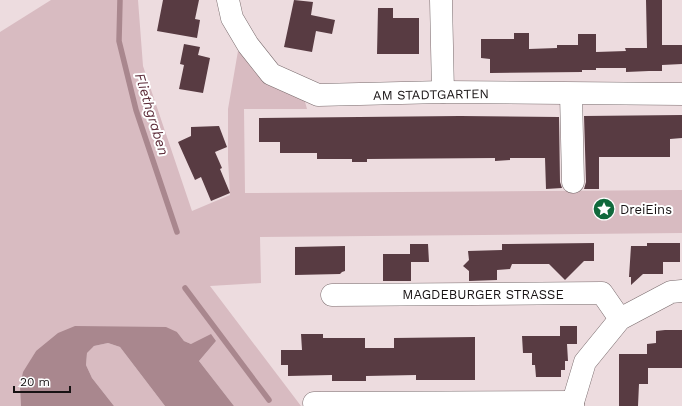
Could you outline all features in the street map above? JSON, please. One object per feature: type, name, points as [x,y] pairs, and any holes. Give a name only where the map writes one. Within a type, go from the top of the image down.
[{"type":"street","name":"AM STADTGARTEN","points":[[228,0],[232,18],[248,45],[271,74],[318,95],[443,92],[682,94]]},
{"type":"street","points":[[441,0],[443,92]]},
{"type":"street","points":[[571,94],[573,182]]},
{"type":"street","points":[[314,403],[573,404],[585,362],[620,319],[671,292],[682,291]]},
{"type":"street","name":"MAGDEBURGER STRASSE","points":[[332,295],[602,293],[620,319]]},
{"type":"shaded area","points":[[51,0],[138,0],[143,66],[192,211],[230,195],[228,109],[238,51],[271,82],[304,98],[307,109],[244,109],[245,193],[682,190],[682,233],[260,237],[261,283],[210,286],[301,406],[234,406],[199,361],[216,341],[191,344],[184,341],[177,332],[36,351],[23,377],[21,406],[0,406],[0,32]]},
{"type":"shaded area","points":[[75,326],[166,327],[177,332],[184,341],[191,344],[211,334],[216,341],[199,361],[234,406],[165,406],[120,347],[108,343],[94,346],[87,353],[86,365],[92,378],[114,406],[21,406],[20,387],[23,372],[36,351],[58,333]]},
{"type":"shaded area","points":[[108,343],[120,347],[165,406],[114,406],[92,378],[86,365],[87,353],[94,346]]},
{"type":"building","points":[[163,0],[199,0],[195,19],[200,20],[197,38],[157,31]]},
{"type":"building","points":[[294,0],[313,2],[311,15],[335,20],[332,34],[316,31],[312,52],[284,47]]},
{"type":"building","points":[[646,0],[662,0],[662,45],[682,45],[682,64],[662,65],[662,71],[626,72],[626,68],[596,68],[596,70],[582,70],[582,72],[490,73],[490,59],[481,58],[481,39],[514,39],[514,33],[529,33],[529,49],[557,48],[557,45],[578,45],[578,34],[596,34],[596,52],[626,51],[625,48],[647,48]]},
{"type":"building","points":[[378,8],[393,8],[393,18],[419,18],[419,54],[377,54]]},
{"type":"building","points":[[184,44],[200,47],[198,55],[210,58],[203,93],[179,89],[184,65],[180,64]]},
{"type":"building","points":[[682,115],[682,138],[670,139],[670,157],[599,157],[599,189],[584,189],[586,182],[584,116]]},
{"type":"building","points":[[460,116],[559,117],[560,182],[562,188],[546,189],[545,158],[510,158],[510,160],[495,161],[495,158],[367,159],[367,162],[352,162],[352,159],[317,159],[317,153],[280,153],[280,142],[259,142],[259,118]]},
{"type":"building","points":[[219,126],[227,147],[215,152],[230,193],[211,201],[201,177],[195,180],[178,142],[191,136],[191,127]]},
{"type":"building","points":[[594,243],[594,261],[584,261],[565,280],[549,264],[512,264],[510,269],[497,270],[497,280],[469,281],[469,271],[463,266],[469,260],[468,251],[502,250],[502,244]]},
{"type":"building","points":[[647,243],[680,243],[680,262],[663,262],[663,274],[643,274],[631,285],[631,277],[629,277],[631,246],[647,246]]},
{"type":"building","points":[[410,244],[428,244],[429,262],[411,262],[411,281],[383,281],[383,254],[410,254]]},
{"type":"building","points":[[345,246],[345,271],[340,274],[295,275],[295,247]]},
{"type":"building","points":[[560,326],[577,326],[577,344],[567,344],[568,361],[565,361],[565,370],[561,370],[561,377],[536,377],[535,365],[532,365],[532,353],[523,353],[522,336],[560,336]]},
{"type":"building","points":[[682,330],[682,368],[648,368],[648,384],[639,384],[638,406],[619,406],[619,354],[647,354],[647,344],[656,343],[656,331]]},
{"type":"building","points":[[301,334],[323,334],[323,338],[365,338],[365,348],[394,348],[394,338],[475,337],[475,380],[416,380],[416,375],[366,376],[366,381],[332,381],[332,375],[288,376],[288,365],[281,365],[281,350],[302,350]]},
{"type":"waterway","name":"Fliethgraben","points":[[120,0],[119,41],[136,110],[177,232]]},
{"type":"waterway","name":"Fliethgraben","points":[[185,288],[269,400]]},
{"type":"place","name":"DreiEins","points":[[604,209]]}]
